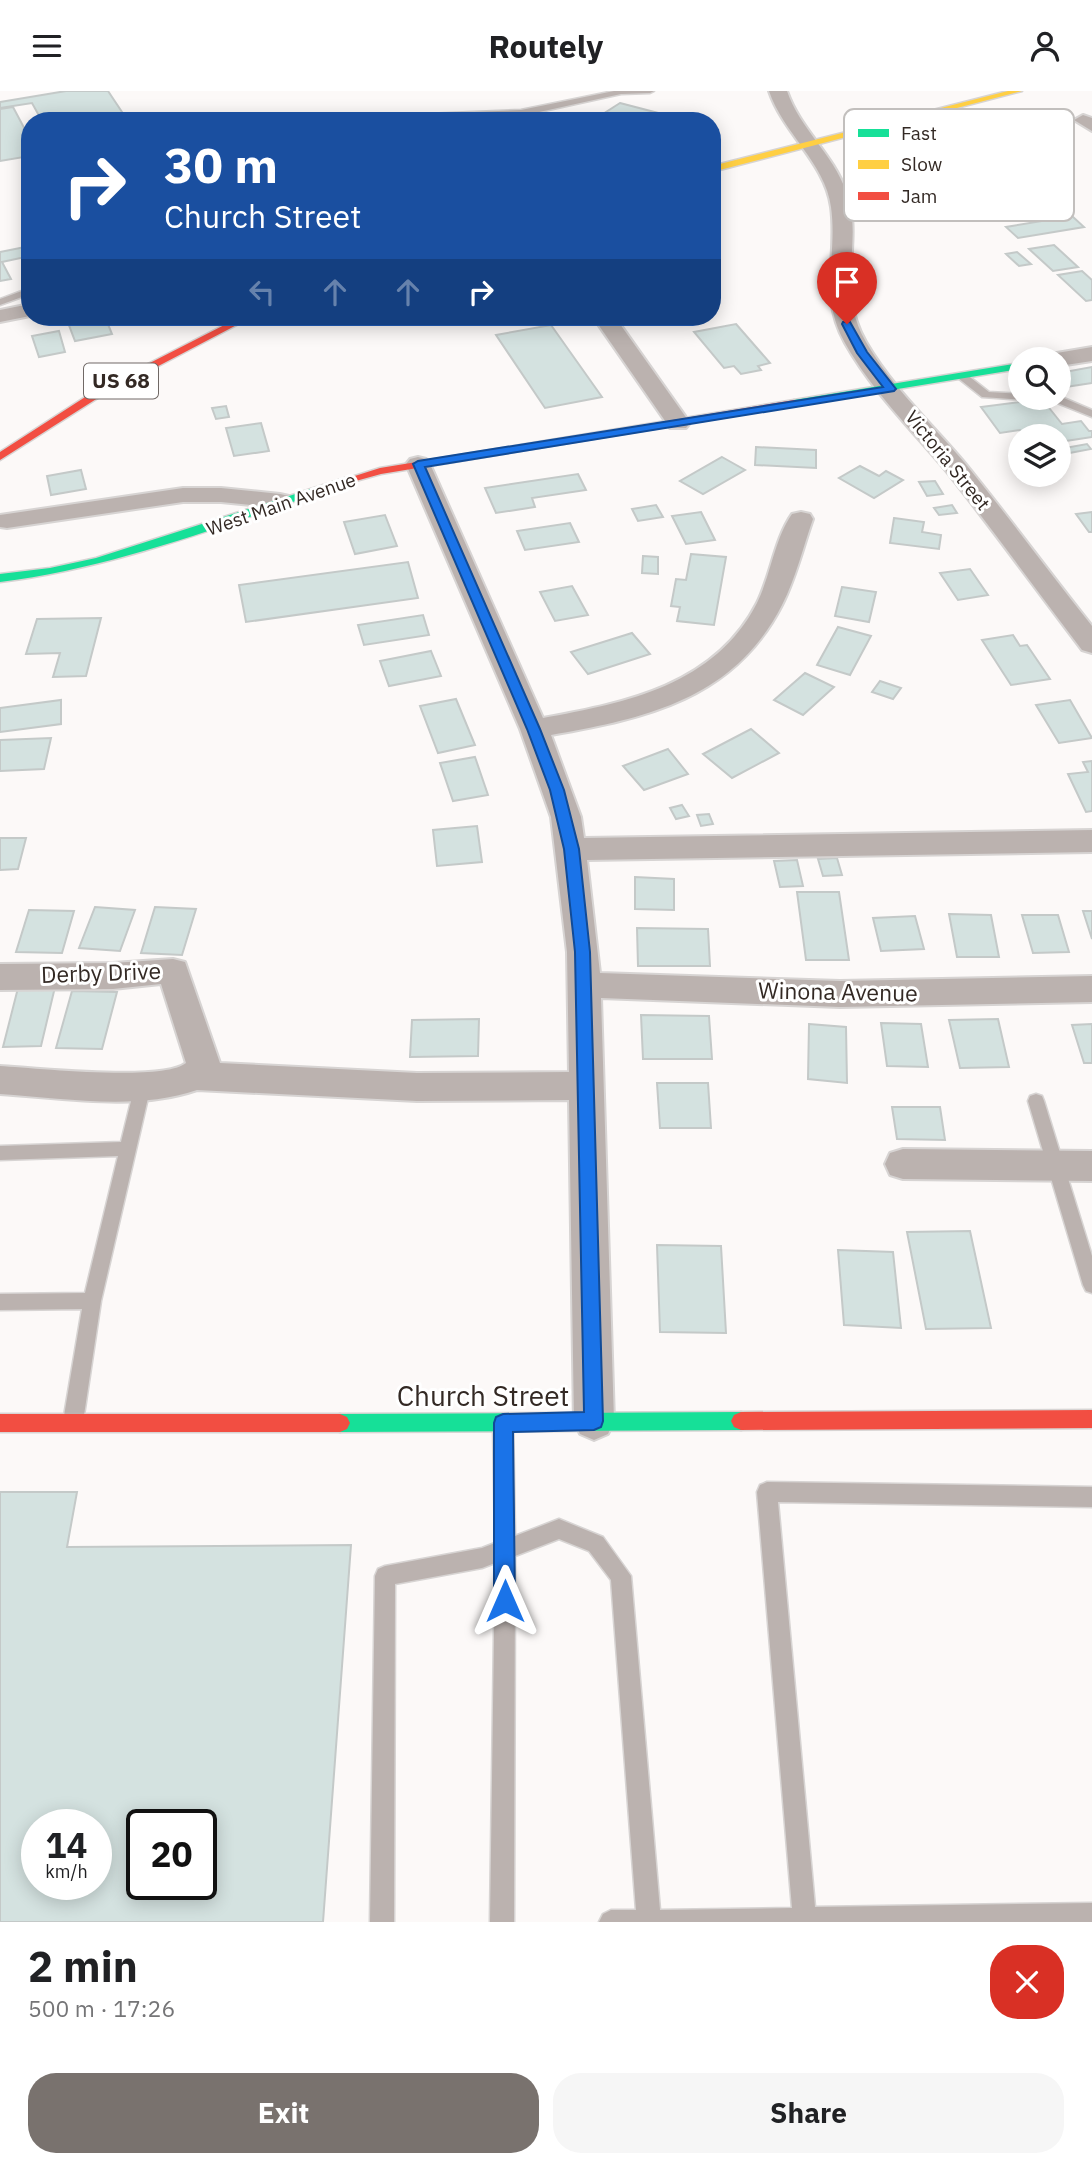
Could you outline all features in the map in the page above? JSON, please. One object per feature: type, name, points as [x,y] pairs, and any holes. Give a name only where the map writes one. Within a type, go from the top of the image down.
[{"type":"street","name":"Victoria Street","points":[[778,91],[783,107],[829,174],[840,202],[837,272],[841,307],[862,353],[1091,642]]},
{"type":"street","points":[[947,109],[1018,91]]},
{"type":"street","points":[[721,167],[844,135]]},
{"type":"street","points":[[0,316],[21,312]]},
{"type":"street","name":"US 68","points":[[0,457],[97,394],[229,326]]},
{"type":"street","points":[[611,326],[656,387],[678,423]]},
{"type":"street","points":[[1071,357],[1092,354]]},
{"type":"street","name":"West Main Avenue","points":[[0,577],[105,561],[165,544],[280,501],[357,477],[418,464],[1008,368]]},
{"type":"street","points":[[418,464],[534,729],[562,804],[571,849],[583,952],[594,1421]]},
{"type":"street","points":[[7,521],[183,495],[220,495],[280,501]]},
{"type":"street","points":[[534,729],[644,706],[694,686],[732,659],[769,606],[801,519]]},
{"type":"street","points":[[571,849],[1092,841]]},
{"type":"street","name":"Derby Drive","points":[[0,977],[113,976],[173,971],[204,1066],[196,1076]]},
{"type":"street","name":"Winona Avenue","points":[[583,985],[839,994],[1092,989]]},
{"type":"street","points":[[0,1080],[143,1085],[170,1084],[196,1076],[417,1087],[585,1086]]},
{"type":"street","points":[[903,1164],[1074,1166]]},
{"type":"street","name":"Church Street","points":[[0,1423],[1092,1419]]},
{"type":"lane","points":[[526,112],[621,92],[650,91]]},
{"type":"lane","points":[[0,302],[21,294]]},
{"type":"lane","points":[[962,376],[986,395],[1008,396]]},
{"type":"lane","points":[[1071,405],[1092,414]]},
{"type":"lane","points":[[73,1422],[92,1301],[143,1085]]},
{"type":"lane","points":[[1036,1101],[1074,1166],[1092,1285]]},
{"type":"lane","points":[[0,1153],[128,1149]]},
{"type":"lane","points":[[0,1303],[92,1301]]},
{"type":"lane","points":[[502,1922],[505,1548],[503,1423]]},
{"type":"lane","points":[[806,1920],[767,1492],[1092,1497]]},
{"type":"lane","points":[[383,1922],[385,1576],[482,1558],[559,1529],[596,1544],[621,1576],[649,1921]]},
{"type":"lane","points":[[611,1922],[1092,1915]]},
{"type":"building","points":[[66,91],[108,91],[122,112],[37,112],[32,103],[0,108],[0,102]]},
{"type":"building","points":[[620,103],[654,112],[606,112]]},
{"type":"building","points":[[13,107],[21,122],[21,158],[0,161],[0,109]]},
{"type":"building","points":[[1074,218],[1084,227],[1018,238],[1006,227],[1042,221],[1074,221]]},
{"type":"building","points":[[1054,245],[1078,267],[1053,271],[1029,249]]},
{"type":"building","points":[[21,248],[21,258],[2,262],[11,279],[0,281],[0,252]]},
{"type":"building","points":[[1017,252],[1031,264],[1019,266],[1006,254]]},
{"type":"building","points":[[1082,271],[1092,280],[1092,300],[1086,301],[1058,275]]},
{"type":"building","points":[[736,324],[770,363],[758,366],[761,370],[741,374],[734,366],[724,368],[694,332]]},
{"type":"building","points":[[69,326],[109,326],[112,334],[75,341]]},
{"type":"building","points":[[552,326],[602,397],[545,408],[496,335]]},
{"type":"building","points":[[59,331],[65,352],[39,357],[32,336]]},
{"type":"building","points":[[1092,367],[1092,383],[1071,386],[1071,371]]},
{"type":"building","points":[[1008,403],[1008,410],[1051,410],[1062,424],[1008,424],[1008,432],[1000,433],[981,407]]},
{"type":"building","points":[[226,406],[229,417],[216,419],[212,408]]},
{"type":"building","points":[[1081,421],[1092,431],[1092,437],[1071,440],[1071,424],[1062,424]]},
{"type":"building","points":[[261,423],[269,451],[234,456],[226,428]]},
{"type":"building","points":[[1087,444],[1091,449],[1071,453],[1071,447]]},
{"type":"building","points":[[756,447],[816,450],[816,468],[755,465]]},
{"type":"building","points":[[722,457],[745,470],[703,494],[680,481]]},
{"type":"building","points":[[860,466],[879,476],[886,471],[903,480],[874,498],[839,478]]},
{"type":"building","points":[[81,470],[86,489],[51,495],[47,476]]},
{"type":"building","points":[[578,474],[586,490],[532,498],[535,507],[496,513],[485,488]]},
{"type":"building","points":[[935,481],[943,494],[927,496],[919,482]]},
{"type":"building","points":[[656,505],[663,517],[638,521],[632,509]]},
{"type":"building","points":[[952,505],[957,513],[939,515],[934,508]]},
{"type":"building","points":[[701,512],[715,540],[686,544],[672,516]]},
{"type":"building","points":[[1092,512],[1092,532],[1089,532],[1076,514]]},
{"type":"building","points":[[385,515],[397,546],[355,554],[344,522]]},
{"type":"building","points":[[894,518],[924,522],[922,532],[941,535],[939,549],[890,543]]},
{"type":"building","points":[[570,523],[579,542],[525,550],[517,531]]},
{"type":"building","points":[[691,554],[726,557],[714,625],[677,621],[680,607],[671,606],[676,579],[686,580]]},
{"type":"building","points":[[643,556],[658,557],[658,574],[642,573]]},
{"type":"building","points":[[408,562],[418,598],[246,622],[239,585]]},
{"type":"building","points":[[970,569],[988,595],[958,600],[940,573]]},
{"type":"building","points":[[572,586],[588,615],[555,621],[540,592]]},
{"type":"building","points":[[842,587],[876,592],[869,622],[835,616]]},
{"type":"building","points":[[423,615],[429,635],[364,645],[358,625]]},
{"type":"building","points":[[101,618],[86,676],[53,677],[60,653],[26,654],[37,619]]},
{"type":"building","points":[[838,627],[871,636],[850,675],[817,665]]},
{"type":"building","points":[[632,633],[650,654],[588,674],[571,652]]},
{"type":"building","points":[[1013,635],[1020,646],[1027,645],[1050,679],[1011,685],[982,640]]},
{"type":"building","points":[[431,651],[441,676],[389,686],[380,661]]},
{"type":"building","points":[[805,673],[834,687],[803,715],[774,700]]},
{"type":"building","points":[[880,681],[901,688],[893,699],[872,692]]},
{"type":"building","points":[[456,699],[475,745],[438,753],[420,706]]},
{"type":"building","points":[[61,700],[61,724],[0,732],[0,708]]},
{"type":"building","points":[[1070,700],[1092,738],[1059,743],[1036,705]]},
{"type":"building","points":[[751,729],[779,753],[732,778],[703,754]]},
{"type":"building","points":[[51,738],[44,769],[0,771],[0,740]]},
{"type":"building","points":[[668,749],[688,774],[644,790],[623,766]]},
{"type":"building","points":[[475,757],[488,795],[453,801],[440,763]]},
{"type":"building","points":[[1092,761],[1092,811],[1086,812],[1068,774],[1088,772],[1083,762]]},
{"type":"building","points":[[682,805],[689,816],[676,819],[670,808]]},
{"type":"building","points":[[709,814],[713,824],[701,826],[697,815]]},
{"type":"building","points":[[477,826],[482,862],[437,866],[433,830]]},
{"type":"building","points":[[0,838],[26,838],[18,869],[0,870]]},
{"type":"building","points":[[837,858],[842,875],[823,876],[818,859]]},
{"type":"building","points":[[797,860],[803,886],[780,887],[774,861]]},
{"type":"building","points":[[635,877],[674,879],[674,910],[635,909]]},
{"type":"building","points":[[797,892],[839,892],[849,960],[806,960]]},
{"type":"building","points":[[95,907],[135,910],[120,951],[79,948]]},
{"type":"building","points":[[155,907],[196,909],[182,955],[141,953]]},
{"type":"building","points":[[29,910],[74,911],[62,953],[16,952]]},
{"type":"building","points":[[1083,911],[1092,911],[1092,939]]},
{"type":"building","points":[[949,914],[991,915],[999,957],[957,957]]},
{"type":"building","points":[[1022,915],[1058,915],[1069,952],[1033,953]]},
{"type":"building","points":[[915,916],[924,949],[881,951],[873,918]]},
{"type":"building","points":[[637,928],[708,929],[710,966],[638,966]]},
{"type":"building","points":[[55,987],[41,1046],[3,1047],[18,988]]},
{"type":"building","points":[[72,991],[117,992],[102,1049],[56,1048]]},
{"type":"building","points":[[641,1015],[709,1016],[712,1059],[643,1059]]},
{"type":"building","points":[[479,1019],[478,1056],[410,1057],[412,1020]]},
{"type":"building","points":[[998,1019],[1009,1067],[960,1068],[949,1020]]},
{"type":"building","points":[[881,1023],[921,1024],[928,1067],[887,1066]]},
{"type":"building","points":[[809,1024],[846,1027],[847,1083],[808,1079]]},
{"type":"building","points":[[1092,1024],[1092,1063],[1084,1063],[1072,1025]]},
{"type":"building","points":[[657,1083],[708,1083],[711,1128],[660,1128]]},
{"type":"building","points":[[892,1107],[940,1107],[945,1140],[897,1139]]},
{"type":"building","points":[[970,1231],[991,1328],[926,1329],[907,1232]]},
{"type":"building","points":[[657,1245],[721,1246],[726,1333],[660,1332]]},
{"type":"building","points":[[838,1250],[893,1252],[901,1328],[844,1325]]},
{"type":"building","points":[[0,1492],[77,1492],[67,1547],[351,1545],[323,1922],[0,1922]]},
{"type":"traffic: fast","points":[[794,403],[1008,368]]},
{"type":"traffic: fast","points":[[0,578],[50,572],[99,561],[345,481]]},
{"type":"traffic: fast","points":[[340,1423],[741,1421]]},
{"type":"traffic: slow","points":[[947,109],[1018,91]]},
{"type":"traffic: slow","points":[[721,167],[844,135]]},
{"type":"traffic: jam","points":[[0,457],[97,394],[229,326]]},
{"type":"traffic: jam","points":[[345,481],[380,471],[794,403]]},
{"type":"traffic: jam","points":[[741,1421],[1092,1419]]},
{"type":"traffic: jam","points":[[0,1423],[340,1423]]},
{"type":"route","points":[[505,1601],[503,1423],[594,1421],[585,1129],[583,952],[566,817],[557,790],[534,729],[418,464],[891,389],[862,353],[847,324]]}]
